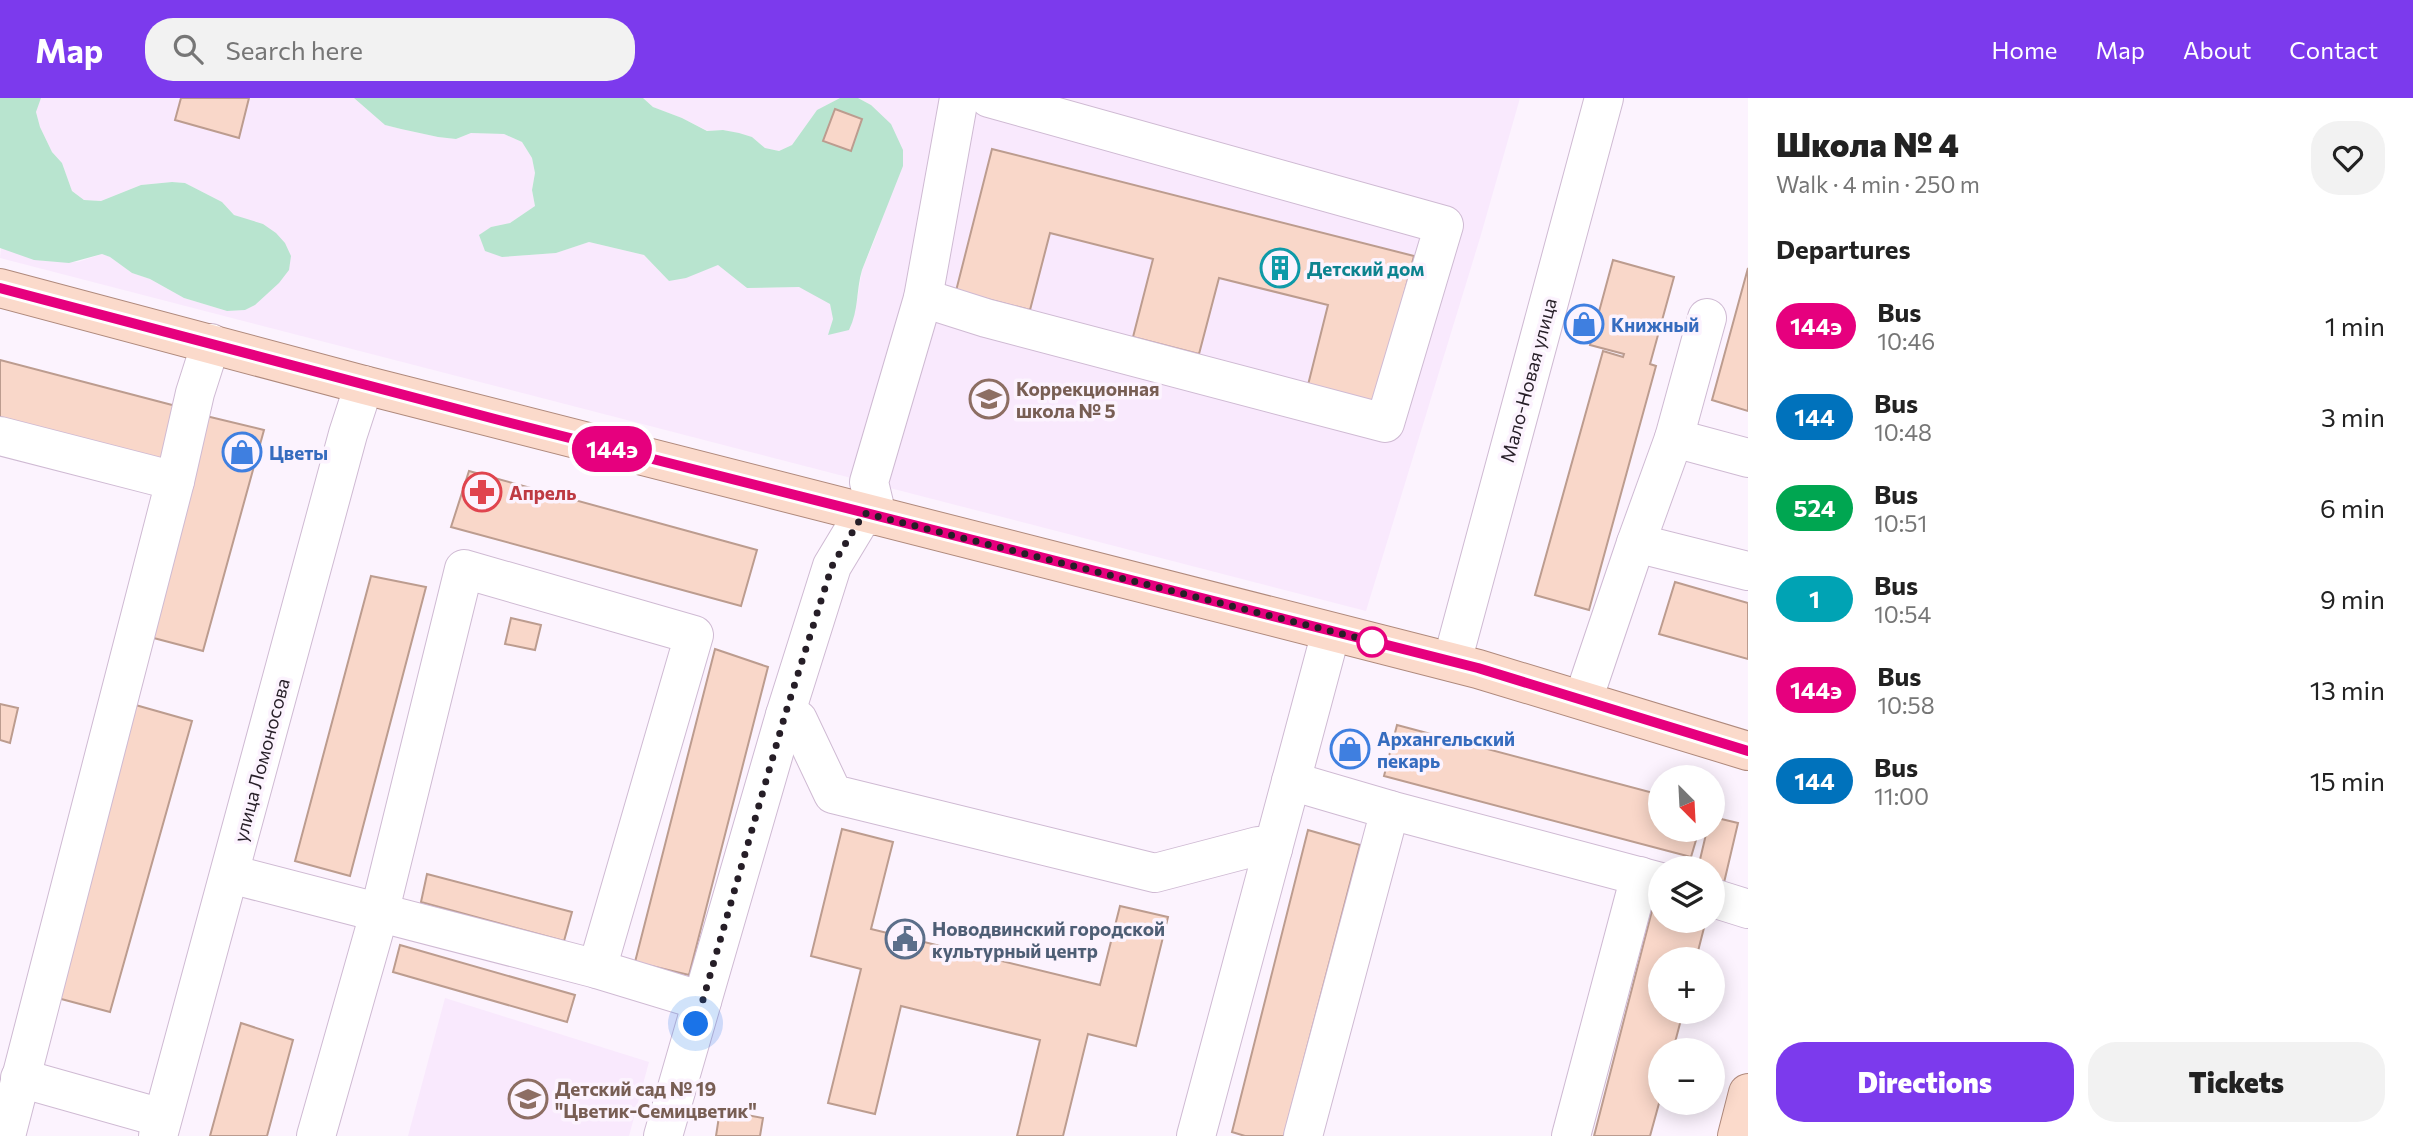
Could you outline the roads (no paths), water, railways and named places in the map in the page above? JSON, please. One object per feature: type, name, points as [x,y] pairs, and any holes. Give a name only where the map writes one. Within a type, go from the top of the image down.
[{"type":"main road","points":[[0,288],[364,385],[1452,662],[1748,751]]},
{"type":"main road","points":[[1737,1136],[1748,1093]]},
{"type":"street","points":[[663,1136],[785,715],[832,566],[870,515],[869,482],[923,298],[959,98]]},
{"type":"street","points":[[923,298],[986,318],[1385,423],[1444,225],[989,98]]},
{"type":"street","name":"Мало-Новая улица","points":[[1452,662],[1604,98]]},
{"type":"street","points":[[1583,700],[1674,438],[1707,318]]},
{"type":"street","points":[[6,1136],[195,393],[211,343]]},
{"type":"street","name":"улица Ломоносова","points":[[160,1127],[364,385]]},
{"type":"street","points":[[0,436],[174,481]]},
{"type":"street","points":[[1674,438],[1748,458]]},
{"type":"street","points":[[1636,543],[1748,570]]},
{"type":"street","points":[[316,1136],[379,914],[464,569],[694,635],[597,969]]},
{"type":"street","points":[[1196,1136],[1331,632]]},
{"type":"street","points":[[785,715],[798,720],[833,794],[1155,873],[1258,846],[1273,849]]},
{"type":"street","points":[[1291,781],[1648,878]]},
{"type":"street","points":[[1303,1136],[1390,810]]},
{"type":"street","points":[[230,874],[597,969],[702,1001]]},
{"type":"street","points":[[1571,1136],[1648,886]]},
{"type":"street","points":[[1725,902],[1748,909]]},
{"type":"street","points":[[20,1078],[160,1127]]},
{"type":"place","name":"Детский дом","points":[[1280,268]]},
{"type":"place","name":"Книжный","points":[[1584,324]]},
{"type":"place","name":"Коррекционная школа № 5","points":[[989,399]]},
{"type":"place","name":"Цветы","points":[[242,452]]},
{"type":"place","name":"Апрель","points":[[482,492]]},
{"type":"place","name":"Архангельский пекарь","points":[[1350,749]]},
{"type":"place","name":"Новодвинский городской культурный центр","points":[[905,939]]},
{"type":"place","name":"Детский сад № 19 \"Цветик-Семицветик\"","points":[[528,1099]]}]
